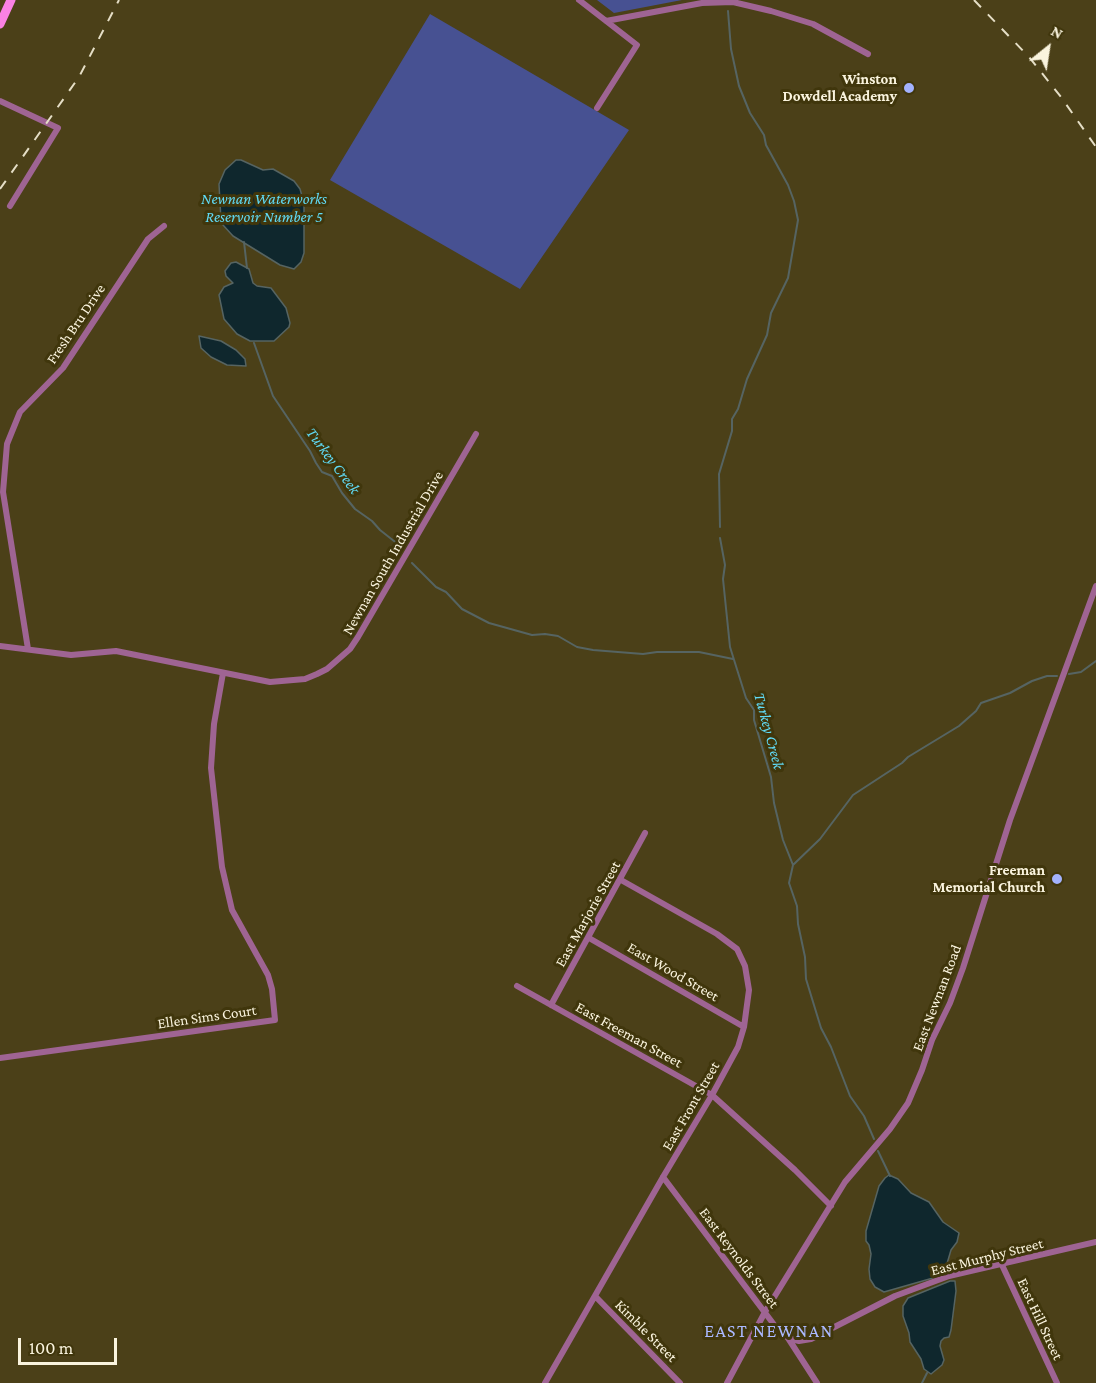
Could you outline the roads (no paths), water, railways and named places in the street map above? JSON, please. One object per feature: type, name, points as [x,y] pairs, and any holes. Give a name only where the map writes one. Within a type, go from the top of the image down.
[{"type":"main road","points":[[0,24],[11,0]]},
{"type":"street","points":[[579,0],[637,45],[597,108]]},
{"type":"street","points":[[606,21],[702,3],[733,2],[813,24],[867,54]]},
{"type":"street","points":[[0,101],[58,128],[10,206]]},
{"type":"street","name":"Fresh Bru Drive","points":[[28,649],[3,492],[7,444],[20,412],[63,368],[148,239],[164,226]]},
{"type":"street","name":"Newnan South Industrial Drive","points":[[0,645],[71,655],[116,651],[270,682],[305,679],[327,669],[350,649],[476,434]]},
{"type":"street","name":"East Newnan Road","points":[[727,1383],[765,1312],[845,1182],[890,1129],[908,1103],[963,968],[1010,820],[1096,586]]},
{"type":"street","name":"Ellen Sims Court","points":[[0,1058],[275,1020],[272,989],[268,975],[232,910],[222,867],[211,768],[214,724],[223,673]]},
{"type":"street","name":"East Marjorie Street","points":[[551,1005],[645,833]]},
{"type":"street","name":"East Front Street","points":[[545,1383],[712,1095],[738,1047],[744,1027],[749,990],[745,966],[737,949],[717,934],[621,880]]},
{"type":"street","name":"East Wood Street","points":[[589,938],[744,1027]]},
{"type":"street","name":"East Freeman Street","points":[[518,986],[712,1095],[831,1206]]},
{"type":"street","name":"East Reynolds Street","points":[[663,1177],[775,1326],[788,1338],[817,1383]]},
{"type":"street","name":"East Murphy Street","points":[[788,1338],[799,1341],[811,1339],[895,1296],[949,1276],[1096,1244]]},
{"type":"street","name":"East Hill Street","points":[[1002,1265],[1057,1383]]},
{"type":"street","name":"Kimble Street","points":[[594,1296],[680,1383]]},
{"type":"water","name":"Newnan Waterworks Reservoir Number 5","points":[[236,160],[263,170],[273,169],[294,181],[300,189],[304,203],[304,253],[301,262],[294,269],[280,265],[233,236],[223,225],[219,184],[225,170]]},
{"type":"water","points":[[236,262],[249,269],[253,283],[257,286],[271,288],[286,308],[289,327],[274,341],[250,341],[237,334],[224,319],[219,295],[224,287],[233,283],[226,276],[225,271],[231,263]]},
{"type":"water","points":[[199,336],[221,341],[236,350],[245,359],[246,366],[227,365],[211,357],[201,348]]},
{"type":"water","points":[[889,1175],[898,1179],[911,1193],[929,1202],[943,1222],[959,1233],[946,1267],[933,1278],[884,1292],[875,1287],[870,1279],[871,1254],[866,1241],[866,1231],[879,1186]]},
{"type":"water","points":[[955,1281],[956,1291],[951,1330],[949,1337],[941,1341],[944,1360],[942,1365],[931,1374],[924,1369],[921,1359],[910,1342],[903,1316],[903,1306],[908,1298]]},
{"type":"waterway","points":[[720,527],[719,474],[732,431],[732,419],[767,335],[771,313],[788,278],[798,220],[788,185],[766,145],[764,135],[750,113],[739,86],[731,49],[728,11]]},
{"type":"waterway","name":"Turkey Creek","points":[[244,242],[247,268]]},
{"type":"waterway","name":"Turkey Creek","points":[[254,343],[273,396],[322,472],[332,476],[355,509],[399,545]]},
{"type":"waterway","name":"Turkey Creek","points":[[720,538],[725,565],[723,579],[730,647],[746,698],[754,710],[754,720],[771,777],[774,803],[783,840],[793,865],[789,883],[797,906],[806,979],[821,1028],[850,1096],[864,1116],[874,1139]]},
{"type":"waterway","name":"Turkey Creek","points":[[412,563],[462,609],[489,623],[532,635],[558,636],[577,647],[593,650],[643,654],[699,652],[733,659]]},
{"type":"waterway","points":[[1069,674],[1081,672],[1096,661]]},
{"type":"waterway","points":[[793,865],[820,839],[853,795],[908,757],[959,726],[976,711],[981,703],[1010,693],[1032,681],[1047,676],[1057,676]]},
{"type":"waterway","name":"Turkey Creek","points":[[878,1151],[890,1176]]},
{"type":"waterway","name":"Turkey Creek","points":[[922,1383],[927,1373]]},
{"type":"railway","points":[[0,189],[79,77],[119,0]]},
{"type":"railway","points":[[974,0],[1029,57],[1096,147]]},
{"type":"place","name":"Winston Dowdell Academy","points":[[909,88]]},
{"type":"place","name":"Freeman Memorial Church","points":[[1057,879]]},
{"type":"district","name":"EAST NEWNAN","points":[[769,1331]]}]
